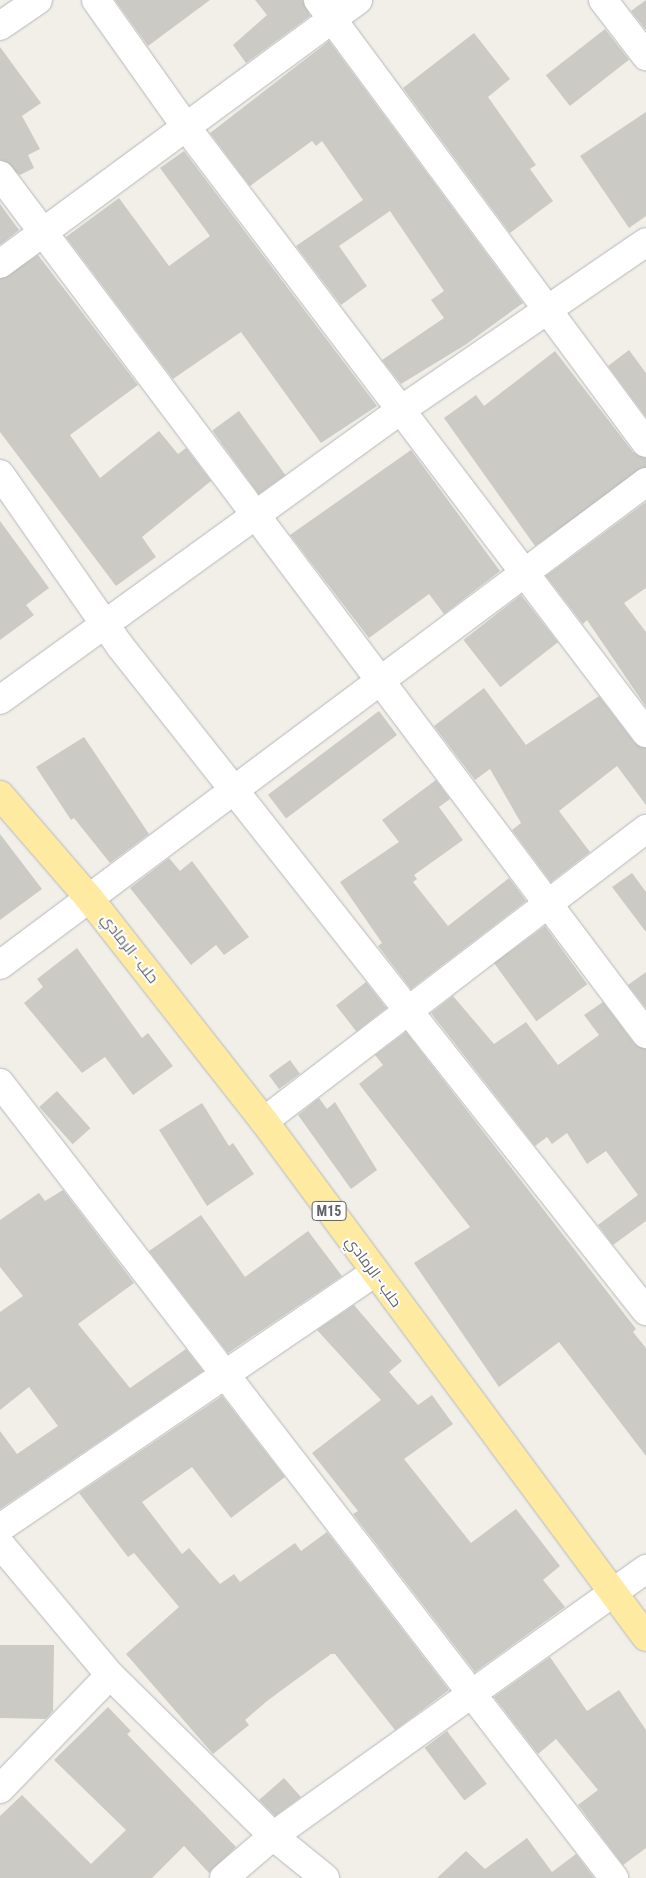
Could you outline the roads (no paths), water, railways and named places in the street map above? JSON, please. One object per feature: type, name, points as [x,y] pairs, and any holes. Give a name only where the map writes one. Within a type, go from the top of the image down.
[{"type":"highway","name":"حلب - الرمادي","points":[[0,795],[89,898],[264,1121],[374,1273],[646,1637]]},
{"type":"street","points":[[0,26],[38,0]]},
{"type":"street","points":[[96,0],[186,127],[646,733]]},
{"type":"street","points":[[0,264],[186,127],[325,10],[358,0]]},
{"type":"street","points":[[603,0],[646,56]]},
{"type":"street","points":[[325,10],[646,443]]},
{"type":"street","points":[[0,175],[254,516],[646,1034]]},
{"type":"street","points":[[0,700],[401,410],[548,313],[646,242]]},
{"type":"street","points":[[0,474],[104,625],[646,1311]]},
{"type":"street","points":[[0,965],[646,482]]},
{"type":"street","points":[[264,1121],[646,829]]},
{"type":"street","points":[[0,1083],[469,1694],[614,1878]]},
{"type":"street","points":[[0,1528],[223,1374],[374,1273]]},
{"type":"street","points":[[0,1544],[110,1675],[273,1836],[325,1878]]},
{"type":"street","points":[[224,1878],[273,1836],[611,1592],[646,1569]]},
{"type":"street","points":[[0,1789],[110,1675]]}]
